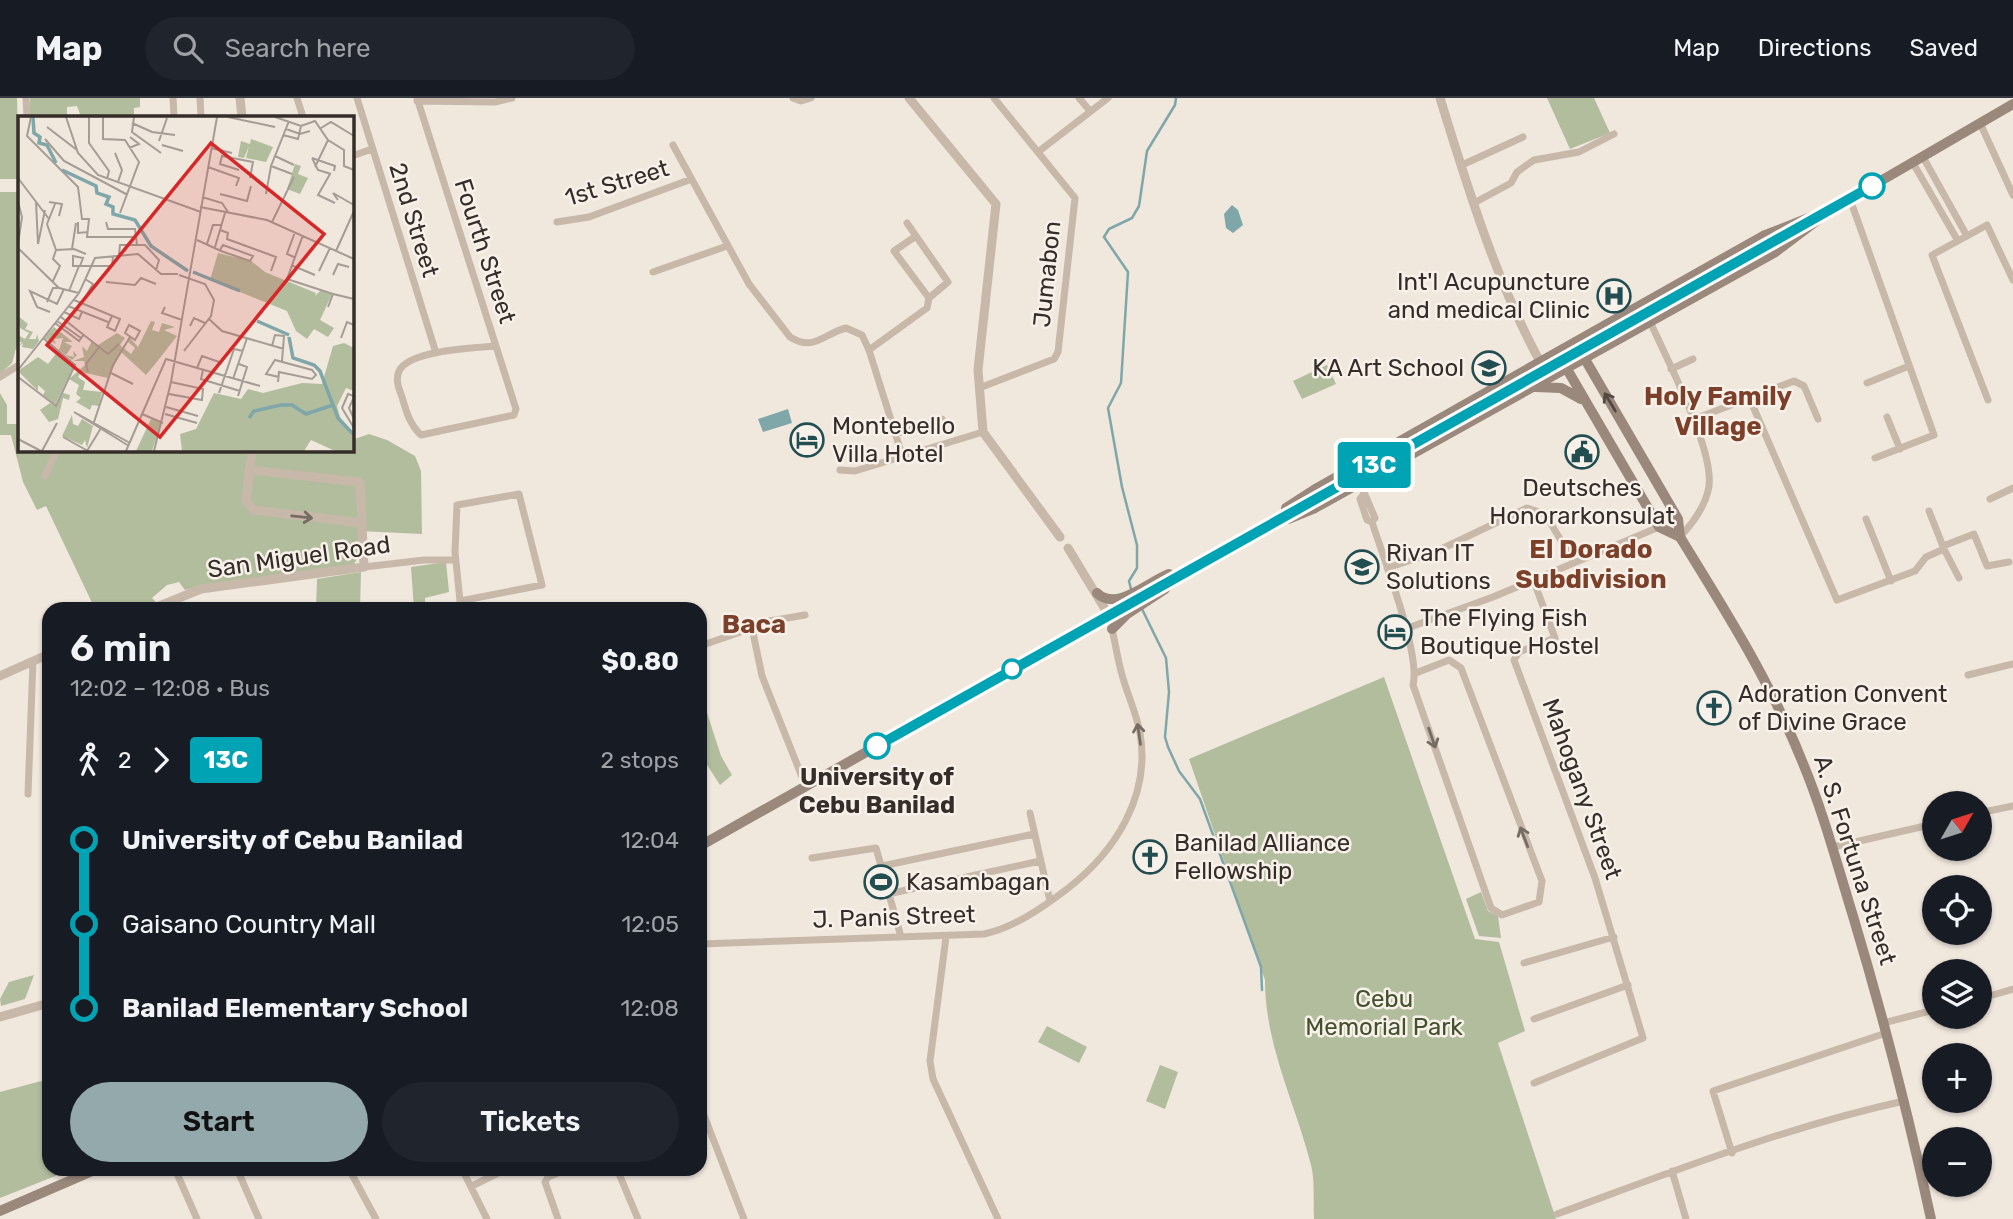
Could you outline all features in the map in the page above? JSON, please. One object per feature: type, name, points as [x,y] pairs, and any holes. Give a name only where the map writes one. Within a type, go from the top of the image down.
[{"type":"main road","points":[[1158,586],[1758,248],[1835,208],[2013,104]]},
{"type":"main road","points":[[1253,533],[1303,496],[1642,303],[1763,236],[1835,208]]},
{"type":"main road","points":[[1253,533],[1313,509],[1566,369],[1773,253],[1835,208]]},
{"type":"main road","points":[[1610,322],[1611,332],[1619,338]]},
{"type":"main road","name":"A. S. Fortuna Street","points":[[1575,342],[1678,519],[1680,537],[1783,717],[1833,847],[1885,1028],[1931,1219]]},
{"type":"main road","points":[[1557,352],[1659,527],[1680,537]]},
{"type":"main road","points":[[1530,388],[1561,388],[1587,403]]},
{"type":"main road","points":[[1462,407],[1471,413],[1470,422]]},
{"type":"main road","points":[[1436,422],[1444,436]]},
{"type":"main road","points":[[707,841],[1208,558]]},
{"type":"main road","points":[[1097,593],[1110,601],[1128,604]]},
{"type":"main road","points":[[1112,629],[1128,604]]},
{"type":"main road","points":[[0,1211],[81,1176]]},
{"type":"street","points":[[26,98],[27,116]]},
{"type":"street","points":[[173,98],[174,116]]},
{"type":"street","points":[[200,98],[201,116]]},
{"type":"street","points":[[240,98],[242,116]]},
{"type":"street","points":[[298,98],[303,116]]},
{"type":"street","name":"2nd Street","points":[[357,98],[436,353]]},
{"type":"street","points":[[417,100],[495,102],[512,98]]},
{"type":"street","points":[[793,98],[801,101],[811,98]]},
{"type":"street","points":[[909,98],[996,204],[979,388],[983,432],[1060,537]]},
{"type":"street","name":"Jumabon","points":[[979,388],[1054,359],[1058,352],[1074,198],[994,98]]},
{"type":"street","points":[[1079,98],[1090,111]]},
{"type":"street","points":[[1038,152],[1108,98]]},
{"type":"street","points":[[1440,98],[1498,267],[1549,378]]},
{"type":"street","name":"Fourth Street","points":[[417,100],[516,409],[514,415],[421,435],[407,415],[397,380],[399,370],[408,361],[436,353]]},
{"type":"street","points":[[1980,123],[2013,195]]},
{"type":"street","points":[[1476,202],[1511,183],[1517,172],[1534,160],[1579,152],[1614,134]]},
{"type":"street","points":[[1462,164],[1523,136]]},
{"type":"street","points":[[673,145],[749,284],[790,337],[799,342],[814,344],[846,328],[862,335],[902,455]]},
{"type":"street","points":[[354,155],[372,149]]},
{"type":"street","points":[[1923,157],[1967,236]]},
{"type":"street","points":[[1913,163],[1958,241]]},
{"type":"street","name":"1st Street","points":[[557,222],[578,216],[589,217],[690,180]]},
{"type":"street","points":[[1850,199],[1934,435],[1875,458]]},
{"type":"street","points":[[1939,208],[1948,203]]},
{"type":"street","points":[[869,350],[924,311],[929,298],[948,282],[907,223]]},
{"type":"street","points":[[1988,400],[1932,256],[1987,225],[2013,280]]},
{"type":"street","points":[[916,236],[894,251],[929,298]]},
{"type":"street","points":[[653,272],[727,246]]},
{"type":"street","points":[[1642,303],[1709,458],[1709,490],[1693,523],[1680,537]]},
{"type":"street","points":[[436,353],[496,346]]},
{"type":"street","points":[[1671,369],[1693,359]]},
{"type":"street","points":[[2,377],[18,366]]},
{"type":"street","points":[[1867,383],[1909,366]]},
{"type":"street","points":[[1692,420],[1799,381],[1818,419]]},
{"type":"street","points":[[1749,397],[1837,600],[1915,571],[1926,557],[1974,534],[1987,566],[2009,562]]},
{"type":"street","points":[[1887,417],[1900,449]]},
{"type":"street","points":[[896,434],[942,419]]},
{"type":"street","points":[[840,470],[855,471],[983,432]]},
{"type":"street","points":[[44,476],[56,452]]},
{"type":"street","points":[[252,452],[246,502],[260,512],[362,523]]},
{"type":"street","points":[[249,470],[360,482],[364,567]]},
{"type":"street","points":[[1360,483],[1364,494],[1360,499],[1367,520],[1373,523],[1405,629],[1416,673],[1413,685],[1491,908],[1502,915],[1539,902],[1542,881],[1461,668],[1449,660],[1416,673]]},
{"type":"street","points":[[1990,499],[2013,488]]},
{"type":"street","points":[[519,495],[541,585],[460,601],[455,559],[457,505],[519,495]]},
{"type":"street","points":[[1387,568],[1433,553],[1527,508],[1545,514],[1574,562]]},
{"type":"street","points":[[1929,511],[1943,548],[1959,578]]},
{"type":"street","points":[[1866,519],[1891,581]]},
{"type":"street","points":[[1405,629],[1659,527]]},
{"type":"street","points":[[1068,548],[1108,614]]},
{"type":"street","name":"San Miguel Road","points":[[169,602],[201,589],[364,567],[455,559]]},
{"type":"street","name":"Mahogany Street","points":[[1533,579],[1555,638],[1519,652],[1514,660],[1614,937],[1643,1038],[1534,1083]]},
{"type":"street","name":"J. Panis Street","points":[[707,944],[973,936],[1004,930],[1081,878],[1107,853],[1129,816],[1140,764],[1140,736],[1108,614]]},
{"type":"street","points":[[805,615],[752,624],[752,628],[762,676],[806,787]]},
{"type":"street","points":[[707,644],[752,628]]},
{"type":"street","points":[[0,676],[42,657]]},
{"type":"street","points":[[28,794],[33,661]]},
{"type":"street","points":[[1968,675],[2013,664]]},
{"type":"street","points":[[1992,810],[2013,806]]},
{"type":"street","points":[[1030,813],[1049,901]]},
{"type":"street","points":[[1833,847],[1922,827]]},
{"type":"street","points":[[882,866],[1034,834]]},
{"type":"street","points":[[812,858],[876,848],[901,937]]},
{"type":"street","points":[[888,894],[1040,861]]},
{"type":"street","points":[[946,937],[931,1070],[936,1088],[998,1219]]},
{"type":"street","points":[[1524,963],[1614,937]]},
{"type":"street","points":[[1534,1018],[1628,985]]},
{"type":"street","points":[[1992,995],[2013,989]]},
{"type":"street","points":[[0,1017],[42,1005]]},
{"type":"street","points":[[1732,1153],[1713,1091],[1922,1014]]},
{"type":"street","points":[[1561,1215],[1672,1171],[1850,1112],[1904,1101]]},
{"type":"street","points":[[707,1123],[744,1219]]},
{"type":"street","points":[[1672,1171],[1686,1219]]},
{"type":"street","points":[[179,1176],[197,1219]]},
{"type":"street","points":[[240,1176],[259,1219]]},
{"type":"street","points":[[353,1176],[376,1219]]},
{"type":"street","points":[[466,1176],[487,1219]]},
{"type":"street","points":[[471,1186],[492,1176]]},
{"type":"street","points":[[550,1176],[545,1182],[558,1219]]},
{"type":"street","points":[[620,1176],[638,1219]]},
{"type":"green space","points":[[0,98],[17,98],[18,179],[0,179]]},
{"type":"green space","points":[[30,98],[140,98],[140,107],[134,108],[134,116],[81,116],[77,106],[67,107],[67,116],[30,116]]},
{"type":"green space","points":[[1547,98],[1594,98],[1610,133],[1570,149]]},
{"type":"green space","points":[[0,192],[18,192],[18,341],[12,363],[0,374]]},
{"type":"green space","points":[[1327,365],[1336,384],[1302,399],[1293,381]]},
{"type":"green space","points":[[0,393],[7,405],[7,424],[18,424],[18,452],[354,452],[354,439],[369,434],[387,440],[415,456],[421,471],[422,534],[359,531],[358,557],[353,566],[208,584],[185,590],[179,582],[167,585],[152,598],[156,602],[92,602],[46,506],[37,510],[23,482],[11,435],[0,435]]},
{"type":"green space","points":[[446,562],[449,592],[425,598],[425,602],[414,602],[411,567]]},
{"type":"green space","points":[[361,572],[360,602],[316,602],[317,579]]},
{"type":"green space","name":"Cebu Memorial Park","points":[[1384,677],[1475,939],[1499,942],[1525,1031],[1498,1043],[1556,1219],[1314,1219],[1311,1165],[1275,1051],[1266,1004],[1265,980],[1189,759]]},
{"type":"green space","points":[[707,713],[721,756],[732,775],[720,785],[707,765]]},
{"type":"green space","points":[[1481,892],[1488,911],[1498,916],[1501,938],[1479,936],[1466,899]]},
{"type":"green space","points":[[34,975],[25,999],[1,1006],[0,999],[9,982]]},
{"type":"green space","points":[[1047,1026],[1087,1047],[1079,1063],[1038,1042]]},
{"type":"green space","points":[[1160,1065],[1178,1072],[1165,1109],[1146,1101]]},
{"type":"green space","points":[[42,1081],[42,1176],[55,1176],[0,1198],[0,1092]]},
{"type":"water","points":[[1232,205],[1238,210],[1243,225],[1233,233],[1226,228],[1224,214]]},
{"type":"water","points":[[788,409],[792,423],[763,432],[758,419]]},
{"type":"waterway","points":[[1131,589],[1129,581],[1137,568],[1137,545],[1122,487],[1108,408],[1121,383],[1128,272],[1104,237],[1109,229],[1132,218],[1139,206],[1147,151],[1175,105],[1176,98]]},
{"type":"waterway","points":[[1141,607],[1166,658],[1169,692],[1165,737],[1168,747],[1179,771],[1200,799],[1261,967],[1262,990]]},
{"type":"bus line","name":"13C","points":[[877,746],[1125,604],[1872,186]]},
{"type":"place","name":"Int'l Acupuncture and medical Clinic","points":[[1614,296]]},
{"type":"place","name":"KA Art School","points":[[1489,368]]},
{"type":"place","name":"Montebello Villa Hotel","points":[[807,440]]},
{"type":"place","name":"Deutsches Honorarkonsulat","points":[[1582,452]]},
{"type":"place","name":"Rivan IT Solutions","points":[[1362,567]]},
{"type":"place","name":"The Flying Fish Boutique Hostel","points":[[1395,632]]},
{"type":"place","name":"Adoration Convent of Divine Grace","points":[[1714,708]]},
{"type":"place","name":"University of Cebu Banilad","points":[[877,746]]},
{"type":"place","name":"Banilad Alliance Fellowship","points":[[1150,857]]},
{"type":"place","name":"Kasambagan","points":[[881,882]]},
{"type":"district","name":"Holy Family Village","points":[[1718,411]]},
{"type":"district","name":"El Dorado Subdivision","points":[[1591,564]]},
{"type":"district","name":"Baca","points":[[754,624]]}]
